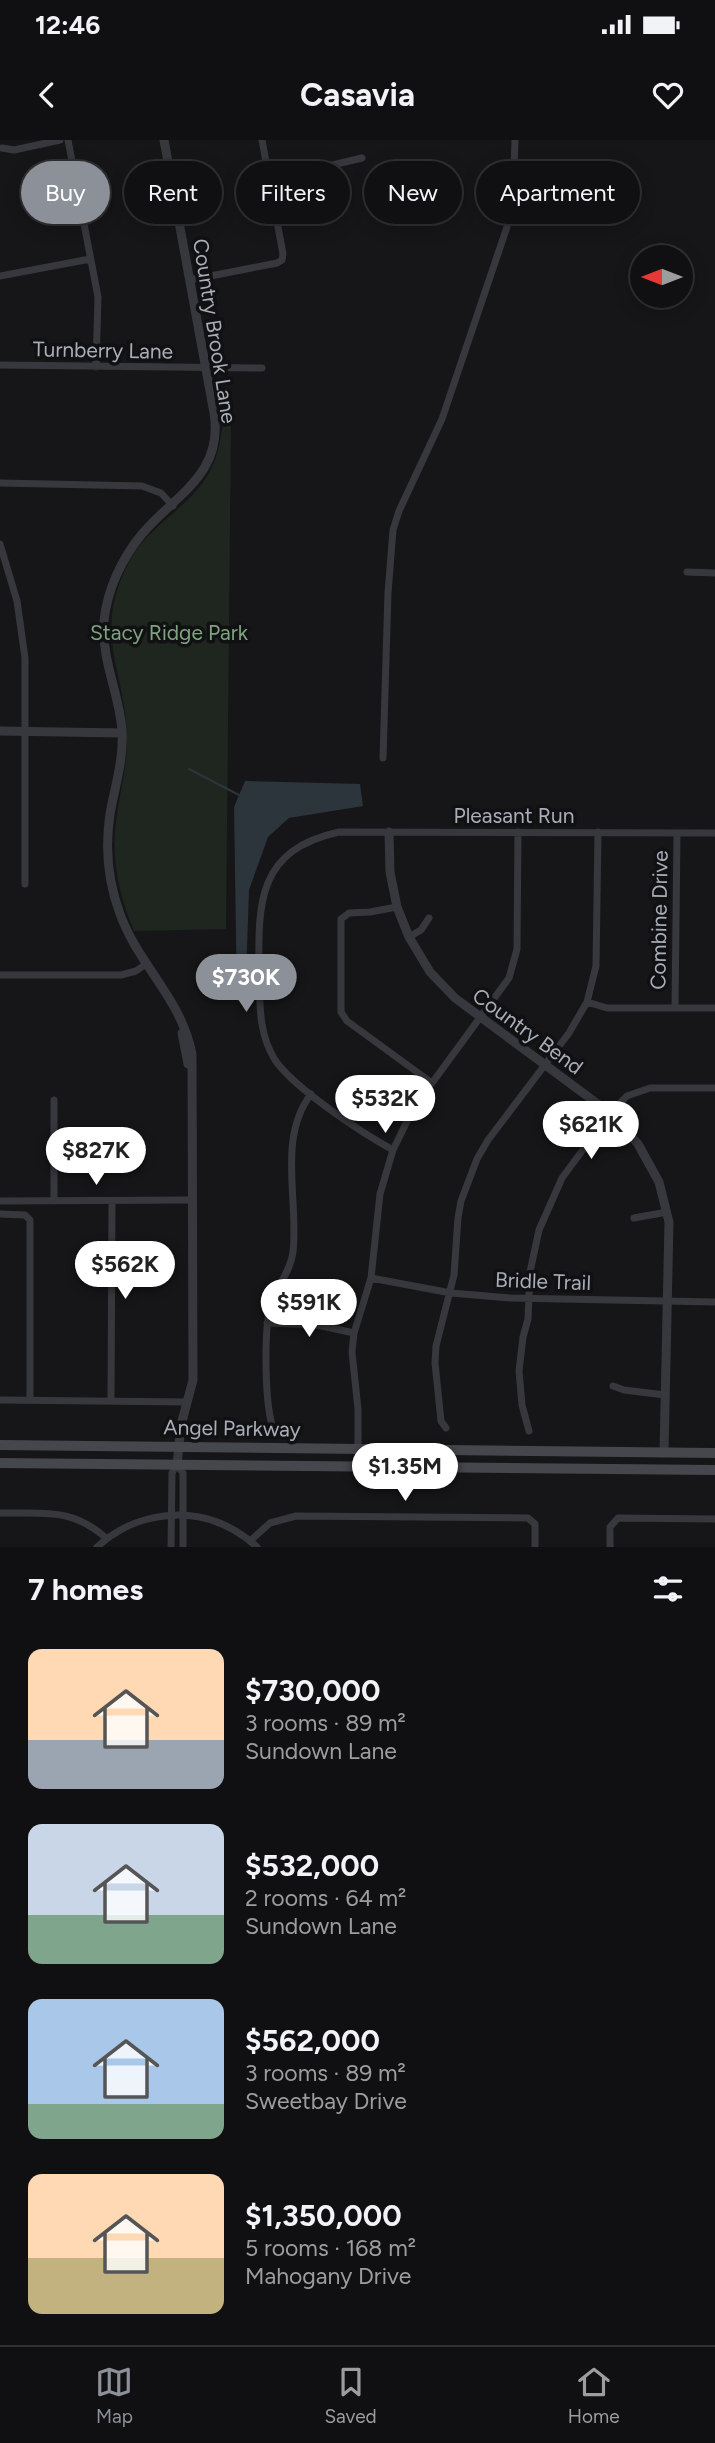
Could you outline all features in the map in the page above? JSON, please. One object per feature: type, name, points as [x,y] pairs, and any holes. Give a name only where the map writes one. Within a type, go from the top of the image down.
[{"type":"main road","name":"Angel Parkway","points":[[0,1445],[715,1453]]},
{"type":"main road","points":[[664,1453],[664,1470]]},
{"type":"main road","name":"Angel Parkway","points":[[0,1463],[715,1469]]},
{"type":"street","points":[[2,148],[13,150],[60,140]]},
{"type":"street","points":[[68,140],[97,297],[96,367]]},
{"type":"street","name":"Country Brook Lane","points":[[164,140],[215,420],[214,443],[201,475],[173,506],[149,526],[130,550],[116,577],[104,621],[105,650],[122,733],[119,777],[108,833],[109,873],[120,913],[146,964],[170,996],[179,1017],[191,1072],[193,1380],[181,1424],[177,1465],[172,1473],[172,1547]]},
{"type":"street","points":[[262,140],[266,161]]},
{"type":"street","points":[[383,758],[388,593],[393,530],[399,511],[442,419],[507,227],[513,194],[515,140]]},
{"type":"street","points":[[350,162],[362,159]]},
{"type":"street","points":[[190,280],[277,264],[282,260],[283,254],[277,224]]},
{"type":"street","points":[[0,276],[90,259]]},
{"type":"street","name":"Turnberry Lane","points":[[0,366],[262,368]]},
{"type":"street","points":[[0,483],[142,486],[161,493],[173,506]]},
{"type":"street","points":[[0,544],[17,601],[26,677],[25,884]]},
{"type":"street","points":[[687,572],[715,573]]},
{"type":"street","points":[[0,731],[122,733]]},
{"type":"street","name":"Pleasant Run","points":[[311,1094],[281,1067],[269,1048],[263,1032],[260,1007],[259,936],[262,898],[270,878],[282,860],[297,847],[314,837],[339,832],[715,833]]},
{"type":"street","name":"Country Bend","points":[[389,832],[390,872],[397,907],[420,958],[442,986],[480,1018],[610,1113],[625,1127],[649,1161],[659,1182],[667,1212],[668,1302],[664,1453]]},
{"type":"street","points":[[358,1467],[358,1409],[351,1364],[354,1334],[371,1278],[380,1194],[393,1150],[413,1110],[509,978],[517,948],[518,832]]},
{"type":"street","points":[[446,1428],[441,1421],[435,1363],[436,1346],[451,1293],[457,1218],[466,1184],[488,1140],[582,1014],[587,1002],[596,966],[598,832]]},
{"type":"street","name":"Combine Drive","points":[[675,1008],[677,833]]},
{"type":"street","points":[[397,907],[343,916],[340,923],[340,1007],[344,1017],[432,1083]]},
{"type":"street","points":[[409,937],[421,930],[429,918]]},
{"type":"street","points":[[0,975],[121,975],[136,971],[146,964]]},
{"type":"street","points":[[587,1002],[607,1008],[715,1008]]},
{"type":"street","points":[[529,1431],[522,1405],[519,1371],[532,1259],[550,1202],[568,1169],[610,1113],[627,1096],[640,1090],[660,1088],[715,1088]]},
{"type":"street","points":[[272,1425],[267,1406],[267,1323],[272,1300],[293,1255],[292,1145],[297,1119],[311,1094],[373,1139],[393,1150]]},
{"type":"street","points":[[54,1100],[54,1201]]},
{"type":"street","points":[[0,1201],[192,1200]]},
{"type":"street","points":[[111,1201],[111,1401]]},
{"type":"street","points":[[634,1218],[667,1212]]},
{"type":"street","points":[[0,1214],[22,1214],[28,1217],[31,1223],[30,1400]]},
{"type":"street","name":"Bridle Trail","points":[[371,1278],[451,1293],[529,1300],[715,1302]]},
{"type":"street","points":[[267,1323],[317,1325],[354,1334]]},
{"type":"street","points":[[613,1386],[665,1395]]},
{"type":"street","points":[[0,1400],[187,1402]]},
{"type":"street","name":"Country Brook Lane","points":[[177,1465],[183,1473],[183,1547]]},
{"type":"street","points":[[0,1513],[79,1518],[92,1525],[106,1538]]},
{"type":"street","points":[[97,1547],[106,1538],[136,1521],[172,1514],[222,1523],[253,1544],[270,1523],[296,1516],[528,1518],[535,1524],[535,1547]]},
{"type":"street","points":[[610,1547],[610,1527],[618,1518],[715,1519]]},
{"type":"green space","name":"Stacy Ridge Park","points":[[223,423],[231,423],[226,929],[134,931],[120,891],[115,849],[116,821],[127,742],[111,632],[113,610],[118,586],[139,547],[185,503],[205,479],[217,454]]},
{"type":"shaded area","points":[[245,781],[360,784],[363,806],[289,818],[268,837],[249,890],[245,1005],[237,1000],[234,807]]},
{"type":"waterway","points":[[189,769],[239,795]]}]
